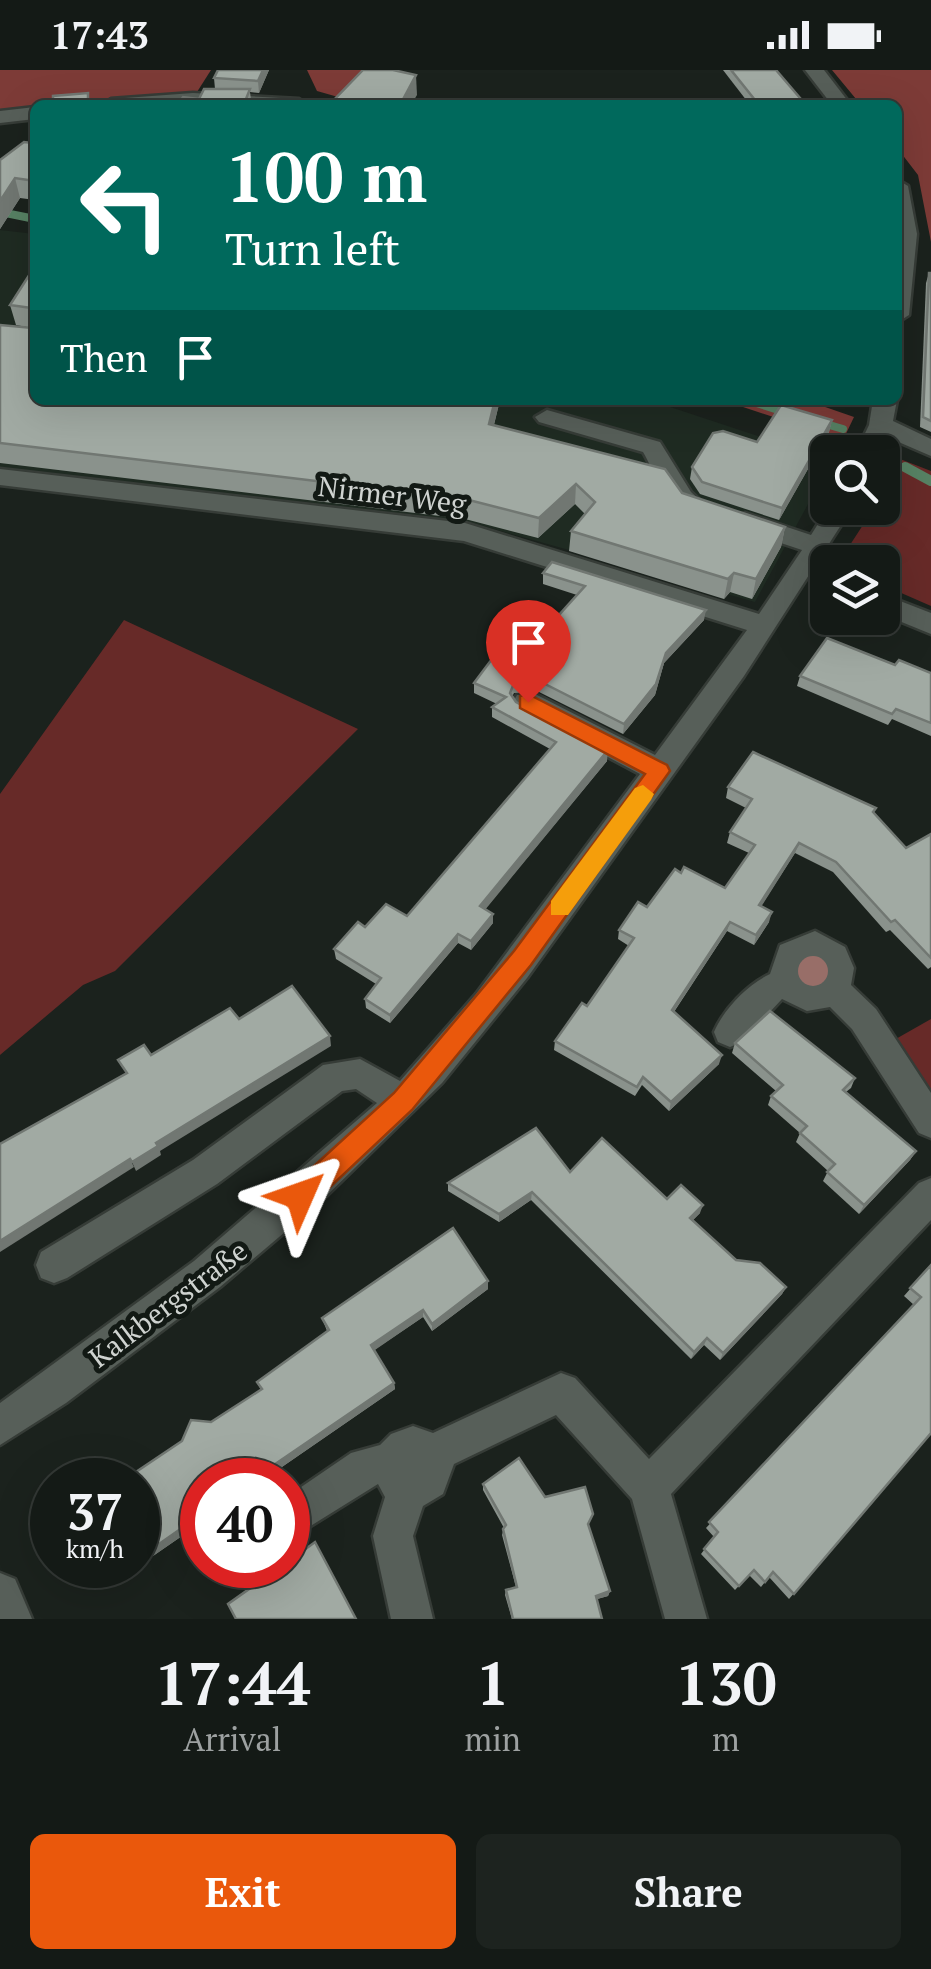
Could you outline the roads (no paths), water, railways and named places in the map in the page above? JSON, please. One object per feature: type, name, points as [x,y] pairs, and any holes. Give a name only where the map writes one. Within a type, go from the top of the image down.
[{"type":"street","points":[[814,70],[838,100]]},
{"type":"street","points":[[0,117],[30,114]]},
{"type":"street","points":[[902,197],[907,239],[902,277]]},
{"type":"street","points":[[883,412],[931,448]]},
{"type":"street","points":[[547,417],[640,442],[658,455],[682,498],[810,561]]},
{"type":"street","name":"Nirmer Weg","points":[[0,477],[464,532],[687,598],[765,626]]},
{"type":"street","name":"Kalkbergstraße","points":[[0,1426],[131,1335],[249,1244],[403,1101],[522,958],[765,626],[810,571]]},
{"type":"street","points":[[900,610],[931,624]]},
{"type":"street","points":[[528,702],[660,771]]},
{"type":"street","points":[[730,1032],[765,992],[787,981],[783,966],[789,953],[813,947],[830,954],[840,968],[834,990],[864,1020],[931,1122]]},
{"type":"street","points":[[54,1265],[205,1172],[336,1076],[360,1074],[403,1101]]},
{"type":"street","points":[[648,1488],[931,1196]]},
{"type":"street","points":[[310,1505],[365,1468],[411,1469],[561,1392],[648,1488],[686,1619]]},
{"type":"street","points":[[411,1469],[394,1536],[412,1619]]},
{"type":"street","points":[[0,1594],[12,1619]]},
{"type":"waterway","points":[[0,212],[30,218]]},
{"type":"waterway","points":[[763,405],[791,414]]},
{"type":"waterway","points":[[819,422],[843,429]]},
{"type":"waterway","points":[[905,467],[931,481]]}]
